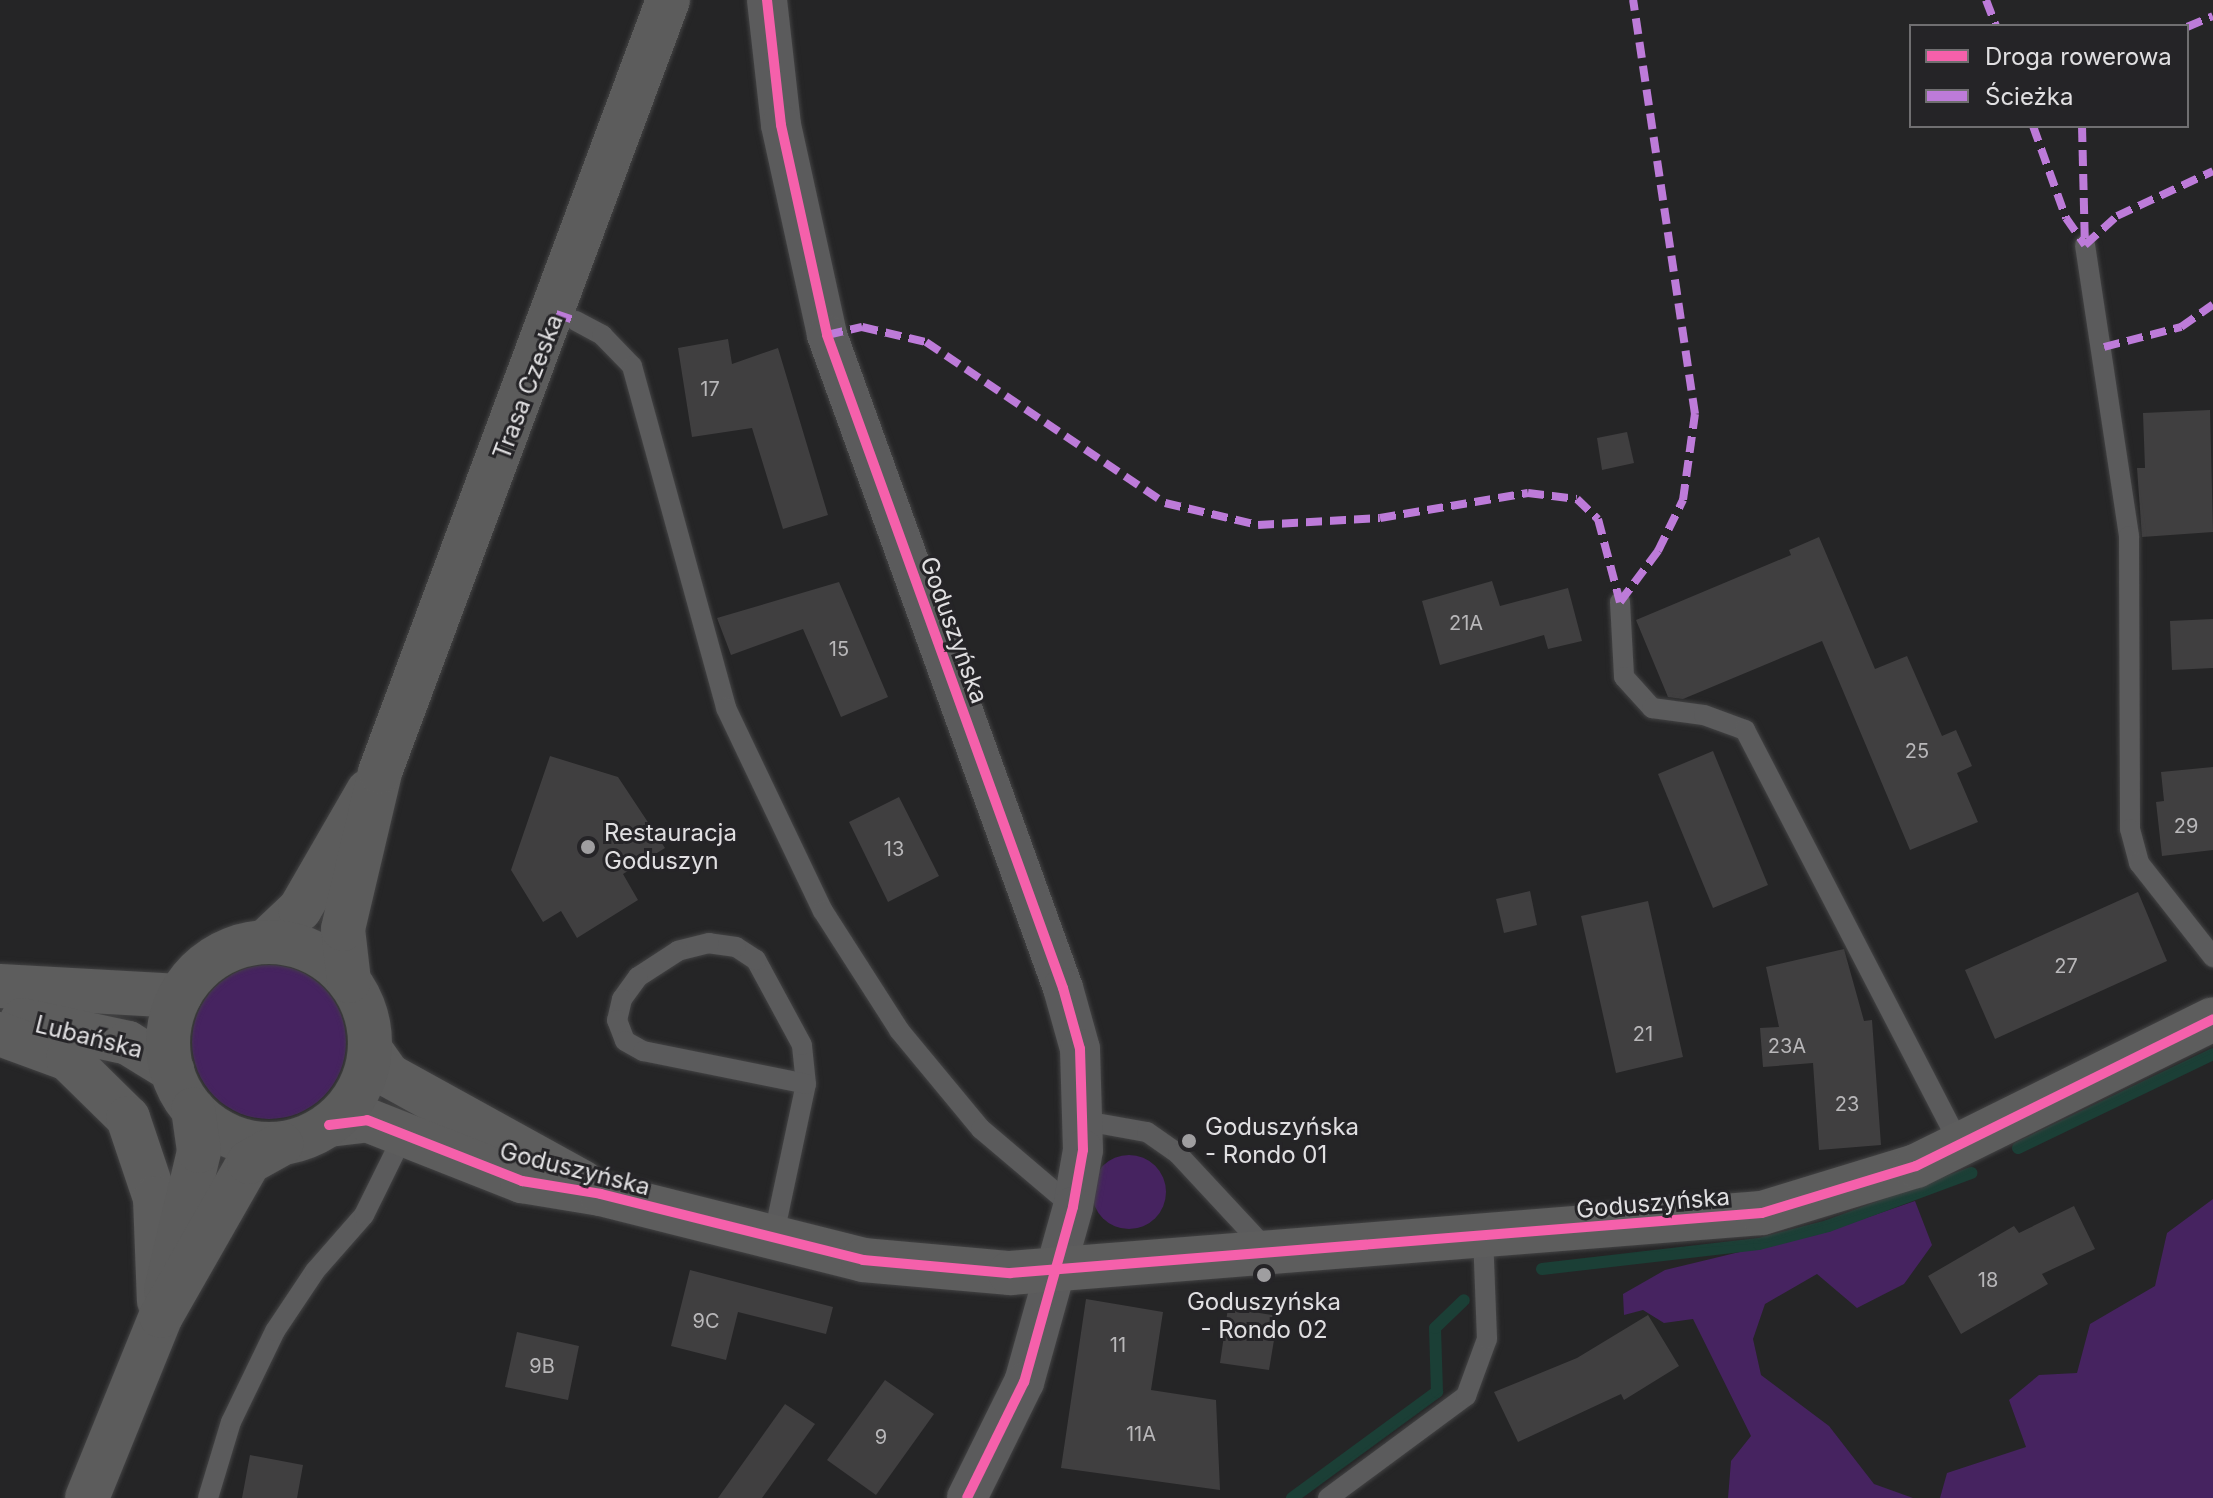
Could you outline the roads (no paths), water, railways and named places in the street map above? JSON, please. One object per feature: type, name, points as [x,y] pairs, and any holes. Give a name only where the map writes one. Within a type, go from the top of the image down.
[{"type":"main road","name":"Trasa Czeska","points":[[349,981],[343,929],[380,772],[668,0]]},
{"type":"main road","name":"Trasa Czeska","points":[[265,942],[300,909],[325,858],[380,772]]},
{"type":"main road","points":[[87,1498],[161,1316],[249,1162],[281,1144],[329,1125],[362,1084],[370,1049],[366,1013],[349,981],[311,951],[265,942],[215,958],[180,996],[170,1020],[172,1070],[193,1109],[199,1151],[161,1316]]},
{"type":"main road","points":[[193,1109],[232,1137],[281,1144]]},
{"type":"street","name":"Goduszyńska","points":[[767,0],[784,140],[827,335],[1063,988],[1080,1049],[1085,1121],[1073,1207],[1024,1382],[967,1498]]},
{"type":"street","name":"Lubańska","points":[[0,986],[180,996]]},
{"type":"street","name":"Lubańska","points":[[0,1017],[128,1043],[172,1070]]},
{"type":"street","name":"Goduszyńska","points":[[329,1125],[367,1120],[405,1132],[522,1181],[601,1194],[773,1239],[914,1269],[1056,1269],[1762,1213],[1869,1184],[1960,1144],[2213,1019]]},
{"type":"street","points":[[0,1034],[68,1059],[128,1118],[155,1198],[161,1316]]},
{"type":"street","name":"Goduszyńska","points":[[370,1049],[388,1075],[601,1194]]},
{"type":"lane","points":[[2085,245],[2129,536],[2130,829],[2139,863],[2213,957]]},
{"type":"lane","points":[[576,321],[602,335],[632,366],[726,708],[823,911],[899,1030],[981,1129],[1073,1207]]},
{"type":"lane","points":[[1620,602],[1624,677],[1652,708],[1704,715],[1745,730],[1960,1144]]},
{"type":"lane","points":[[773,1239],[806,1084],[802,1045],[756,960],[736,947],[709,943],[678,951],[638,977],[622,999],[617,1020],[625,1041],[643,1051],[806,1084]]},
{"type":"lane","points":[[1085,1121],[1147,1132],[1178,1154],[1269,1252]]},
{"type":"lane","points":[[208,1498],[231,1422],[275,1331],[315,1271],[364,1215],[405,1132]]},
{"type":"lane","points":[[1328,1498],[1466,1396],[1487,1339],[1483,1236]]},
{"type":"waterway","points":[[2018,1148],[2213,1054]]},
{"type":"waterway","points":[[1542,1269],[1759,1244],[1828,1226],[1971,1173]]},
{"type":"waterway","points":[[1292,1498],[1437,1392],[1435,1328],[1464,1300]]},
{"type":"place","name":"Restauracja Goduszyn","points":[[588,847]]},
{"type":"place","name":"Goduszyńska - Rondo 01","points":[[1189,1141]]},
{"type":"place","name":"Goduszyńska - Rondo 02","points":[[1264,1275]]}]
